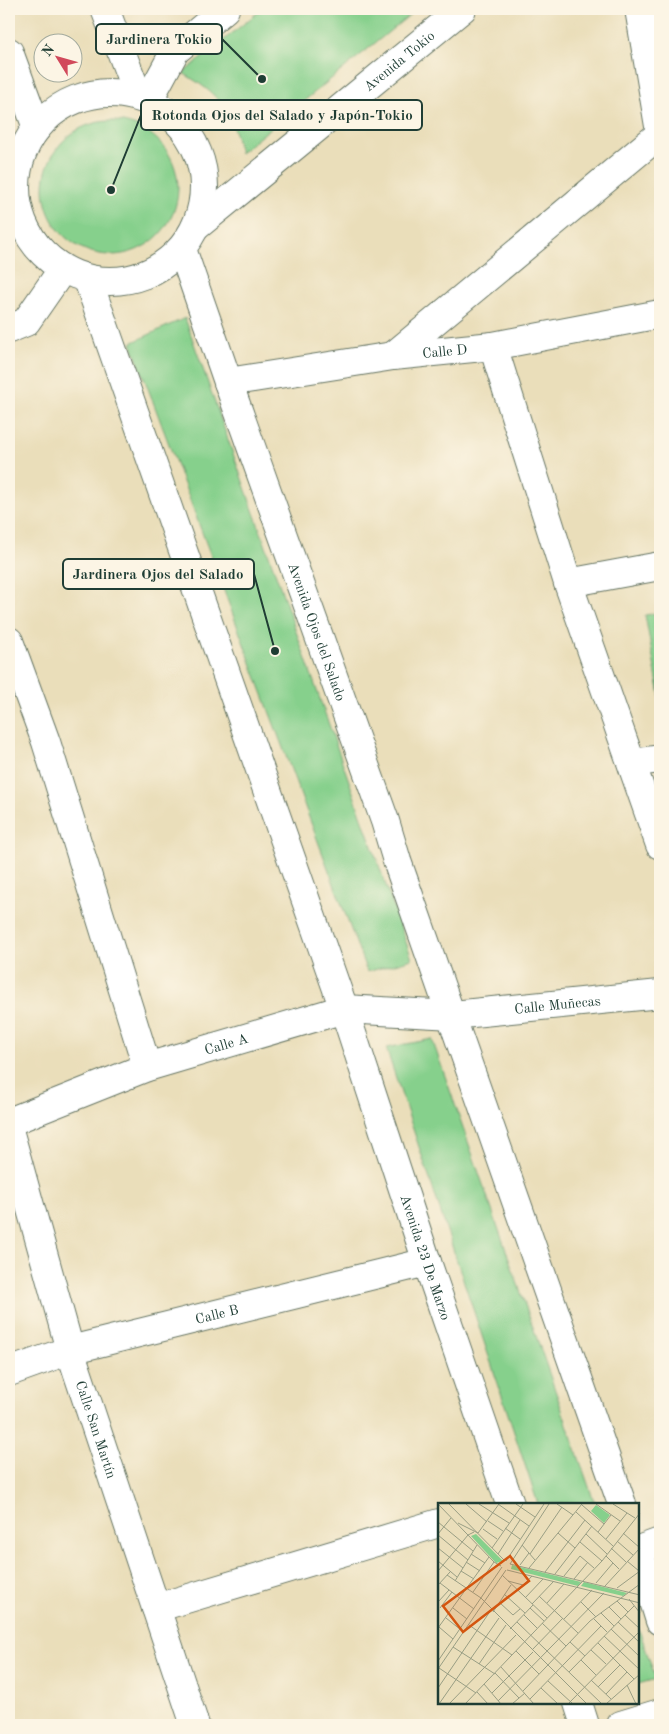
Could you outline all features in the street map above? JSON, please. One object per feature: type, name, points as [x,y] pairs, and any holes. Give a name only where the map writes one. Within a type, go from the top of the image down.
[{"type":"street","points":[[106,9],[143,99]]},
{"type":"street","points":[[143,99],[175,51],[225,9]]},
{"type":"street","name":"Avenida Tokio","points":[[197,226],[462,9]]},
{"type":"street","points":[[393,356],[660,133],[639,9]]},
{"type":"street","points":[[9,52],[36,128]]},
{"type":"street","points":[[116,92],[143,99],[162,108],[182,125],[197,148],[204,173],[204,200],[197,226],[182,249],[163,266],[140,278],[114,282],[88,280],[62,270],[41,253],[25,231],[17,205],[16,152],[36,128],[53,112],[72,100],[94,94],[116,92]]},
{"type":"street","name":"Avenida Ojos del Salado","points":[[182,249],[453,1015]]},
{"type":"street","points":[[9,328],[26,322],[62,270]]},
{"type":"street","points":[[88,280],[344,1009]]},
{"type":"street","name":"Calle D","points":[[228,382],[393,356],[493,346],[660,314]]},
{"type":"street","points":[[493,346],[568,583],[660,845]]},
{"type":"street","points":[[568,583],[660,566]]},
{"type":"street","points":[[9,641],[46,742],[148,1068]]},
{"type":"street","points":[[632,763],[660,759]]},
{"type":"street","name":"Calle Muñecas","points":[[453,1015],[660,994]]},
{"type":"street","name":"Calle A","points":[[9,1122],[148,1068],[344,1009],[453,1015]]},
{"type":"street","name":"Avenida 23 De Marzo","points":[[344,1009],[506,1503]]},
{"type":"street","points":[[453,1015],[622,1503]]},
{"type":"street","name":"Calle San Martín","points":[[9,1130],[70,1350],[195,1725]]},
{"type":"street","name":"Calle B","points":[[9,1372],[70,1350],[427,1262]]},
{"type":"street","points":[[156,1608],[438,1522]]},
{"type":"street","points":[[639,1549],[660,1542]]},
{"type":"street","points":[[639,1552],[660,1621]]},
{"type":"street","points":[[578,1704],[586,1725]]},
{"type":"street","points":[[622,1725],[660,1713]]},
{"type":"green space","points":[[262,9],[417,9],[240,153],[228,114],[222,105],[207,89],[183,73]]},
{"type":"green space","points":[[111,121],[137,126],[148,132],[158,141],[167,151],[173,162],[178,188],[173,214],[167,225],[158,235],[148,244],[137,250],[111,255],[85,250],[74,244],[64,235],[55,225],[49,214],[44,188],[49,162],[55,151],[64,141],[74,132],[85,126]]},
{"type":"green space","points":[[185,318],[412,959],[367,972],[131,343]]},
{"type":"green space","points":[[660,613],[660,696],[645,615]]},
{"type":"green space","points":[[432,1039],[595,1503],[538,1503],[386,1048]]},
{"type":"green space","points":[[639,1630],[656,1679],[639,1684]]},
{"type":"place","name":"Jardinera Tokio","points":[[262,79]]},
{"type":"place","name":"Rotonda Ojos del Salado y Japón-Tokio","points":[[111,190]]},
{"type":"place","name":"Jardinera Ojos del Salado","points":[[275,651]]}]
